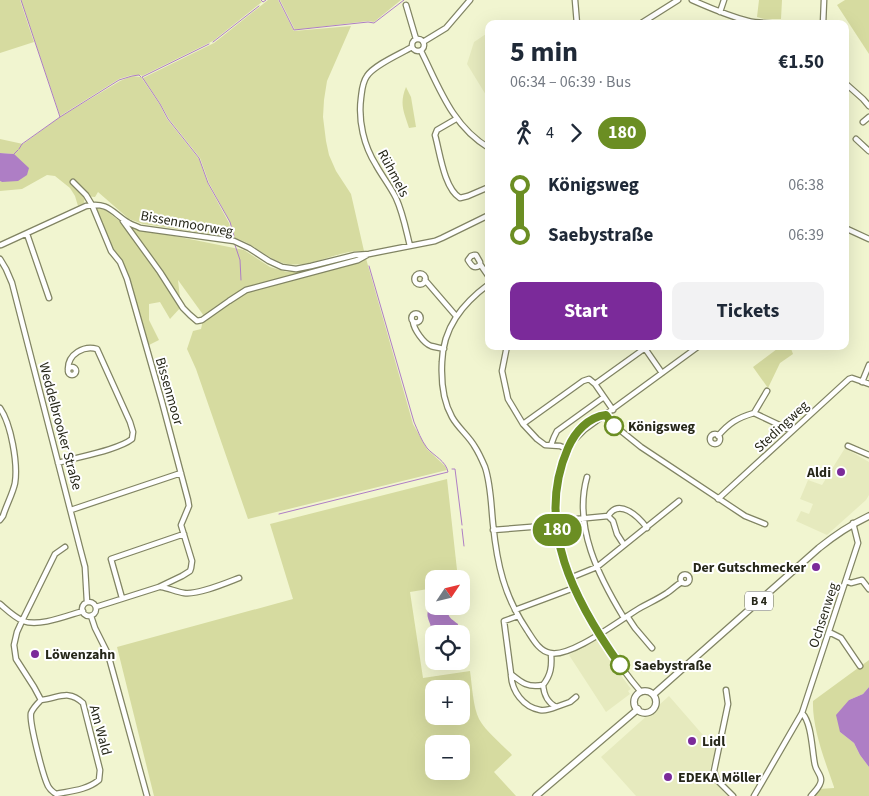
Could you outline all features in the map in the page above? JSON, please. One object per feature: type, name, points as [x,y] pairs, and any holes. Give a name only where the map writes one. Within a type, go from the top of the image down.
[{"type":"main road","name":"B 4","points":[[654,694],[819,548],[853,524],[869,516]]},
{"type":"main road","points":[[646,691],[654,694],[656,704],[651,711],[642,712],[635,706],[636,697],[641,692],[646,691]]},
{"type":"main road","points":[[536,796],[638,709]]},
{"type":"street","points":[[423,42],[446,28],[470,0]]},
{"type":"street","points":[[575,0],[577,20]]},
{"type":"street","points":[[646,20],[678,0]]},
{"type":"street","points":[[692,0],[746,20]]},
{"type":"street","points":[[720,12],[724,0]]},
{"type":"street","points":[[823,20],[824,0]]},
{"type":"street","points":[[406,5],[416,39]]},
{"type":"street","points":[[416,39],[420,39],[423,42],[424,48],[421,51]]},
{"type":"street","points":[[416,39],[412,43],[412,47],[415,50],[421,51]]},
{"type":"street","name":"Rühmels","points":[[410,246],[397,199],[374,163],[366,143],[360,109],[362,86],[367,76],[375,69],[412,47]]},
{"type":"street","points":[[421,51],[440,92],[456,118],[469,133],[485,145]]},
{"type":"street","points":[[849,86],[869,106]]},
{"type":"street","points":[[862,122],[869,117]]},
{"type":"street","points":[[456,118],[437,130],[435,135],[450,186],[454,194],[460,198],[485,189]]},
{"type":"street","points":[[856,139],[869,151]]},
{"type":"street","name":"Bissenmoor","points":[[73,182],[86,194],[111,251],[120,262],[127,279],[189,506],[182,525],[192,561],[192,568],[187,573],[159,587],[96,608]]},
{"type":"street","points":[[0,251],[0,245],[92,205]]},
{"type":"street","name":"Bissenmoorweg","points":[[92,205],[108,207],[129,224],[140,228],[234,241],[282,267],[296,269],[442,238],[485,217]]},
{"type":"street","points":[[119,215],[183,308],[197,321],[202,320],[246,290],[358,260],[369,254]]},
{"type":"street","points":[[849,230],[869,239]]},
{"type":"street","points":[[26,234],[49,298]]},
{"type":"street","name":"Weddelbrooker Straße","points":[[0,259],[12,283],[71,510],[85,567],[87,602]]},
{"type":"street","points":[[480,264],[485,271]]},
{"type":"street","points":[[425,280],[456,316]]},
{"type":"street","points":[[485,287],[470,299],[456,316],[447,335],[442,361],[442,382],[445,399],[452,417],[475,446],[485,469],[489,484],[498,565],[509,598],[518,616],[538,646],[551,654],[561,654],[571,650],[666,594],[682,582]]},
{"type":"street","points":[[413,322],[426,343],[430,346],[444,349]]},
{"type":"street","points":[[58,462],[127,443],[132,439],[133,432],[97,349],[89,348],[74,354],[70,359],[68,369]]},
{"type":"street","points":[[506,350],[502,371],[508,399],[523,424],[545,445],[567,449]]},
{"type":"street","points":[[596,384],[642,350]]},
{"type":"street","points":[[648,350],[662,373]]},
{"type":"street","points":[[641,692],[599,634],[570,578],[559,546],[555,502],[557,480],[562,460],[570,443],[584,430],[694,350]]},
{"type":"street","points":[[862,382],[869,365]]},
{"type":"street","name":"Stedingweg","points":[[718,499],[849,378],[869,384]]},
{"type":"street","points":[[523,424],[583,381],[589,379],[596,384],[612,410]]},
{"type":"street","points":[[754,413],[767,391]]},
{"type":"street","points":[[552,445],[557,432],[604,398]]},
{"type":"street","points":[[0,408],[4,414],[15,453],[15,484],[0,520]]},
{"type":"street","points":[[718,436],[739,417],[754,413],[792,431]]},
{"type":"street","points":[[606,415],[614,426],[641,447],[748,518],[765,524]]},
{"type":"street","points":[[848,446],[869,455]]},
{"type":"street","points":[[71,510],[181,473]]},
{"type":"street","points":[[588,477],[584,501],[584,519],[588,542],[597,568],[609,593],[652,648]]},
{"type":"street","points":[[570,578],[597,568],[678,501]]},
{"type":"street","points":[[493,530],[608,516],[612,511],[618,509],[631,512],[646,528]]},
{"type":"street","points":[[608,516],[613,521],[617,534],[624,545]]},
{"type":"street","name":"Ochsenweg","points":[[754,796],[802,713],[858,543],[853,524]]},
{"type":"street","points":[[122,598],[111,559],[184,534]]},
{"type":"street","points":[[41,700],[16,659],[14,645],[22,620],[55,554],[65,547]]},
{"type":"street","name":"Bissenmoor","points":[[159,587],[182,593],[196,592],[240,578]]},
{"type":"street","points":[[173,580],[175,590]]},
{"type":"street","points":[[846,581],[851,583],[862,580],[869,589]]},
{"type":"street","points":[[515,610],[574,588]]},
{"type":"street","points":[[87,602],[92,602],[96,608],[96,612],[91,616],[85,615],[82,611],[87,602]]},
{"type":"street","points":[[0,604],[22,620],[30,622],[40,622],[82,611]]},
{"type":"street","points":[[91,616],[108,654],[147,796]]},
{"type":"street","points":[[518,616],[504,621],[513,686],[523,702],[530,707],[541,710],[570,702],[576,697]]},
{"type":"street","points":[[829,632],[841,638],[860,666]]},
{"type":"street","points":[[551,654],[549,676],[543,685],[546,698],[550,704],[556,707]]},
{"type":"street","points":[[511,674],[521,682],[534,686],[543,685]]},
{"type":"street","points":[[726,690],[728,704],[714,771],[717,780],[733,796]]},
{"type":"street","name":"Am Wald","points":[[67,694],[78,698],[83,703],[100,770],[99,780],[87,787],[56,794],[47,784],[33,734],[31,713],[41,700],[67,694]]},
{"type":"street","points":[[802,713],[805,715],[810,730],[815,766],[821,780],[811,796]]},
{"type":"shaded area","points":[[0,0],[20,0],[34,42],[0,53]]},
{"type":"shaded area","points":[[21,0],[260,0],[262,2],[213,41],[142,76],[132,75],[119,79],[60,116]]},
{"type":"shaded area","points":[[268,0],[278,0],[294,31],[351,26],[327,81],[323,117],[329,155],[336,171],[351,194],[364,251],[349,252],[308,263],[291,264],[277,261],[248,243],[235,238],[230,222],[209,183],[200,158],[169,119],[143,78],[214,43]]},
{"type":"shaded area","points":[[280,0],[401,0],[374,22],[368,21],[295,30]]},
{"type":"shaded area","points":[[759,0],[782,0],[781,19],[757,17]]},
{"type":"shaded area","points":[[845,0],[869,0],[869,54],[849,23],[849,20],[847,20],[837,5]]},
{"type":"shaded area","points":[[485,35],[485,93],[467,64],[474,42]]},
{"type":"shaded area","points":[[132,76],[141,77],[167,119],[199,159],[208,184],[229,223],[233,237],[143,224],[129,219],[98,192],[95,197],[85,196],[84,203],[78,206],[70,188],[55,176],[47,175],[22,189],[0,191],[0,181],[2,182],[14,154],[0,153],[0,139],[23,144],[60,117],[120,81]]},
{"type":"shaded area","points":[[406,87],[411,97],[416,127],[409,128],[404,112],[403,98]]},
{"type":"shaded area","points":[[0,153],[14,154],[29,168],[27,175],[18,181],[0,181]]},
{"type":"shaded area","points":[[96,208],[105,210],[130,227],[244,250],[270,267],[287,272],[320,267],[354,256],[365,255],[413,424],[427,449],[447,470],[248,519],[196,369],[187,349],[193,331],[201,329],[204,316],[178,280],[181,307],[170,319],[160,302],[149,304],[149,320],[159,340],[147,346],[128,278],[112,251],[95,210]]},
{"type":"shaded area","points":[[776,350],[792,350],[793,354],[780,363],[768,388],[753,367]]},
{"type":"shaded area","points":[[845,448],[869,462],[869,495],[866,500],[827,535],[796,521],[801,511],[809,514],[813,504],[800,499],[808,480],[822,485]]},
{"type":"shaded area","points":[[447,479],[457,570],[425,570],[425,590],[410,592],[423,678],[470,671],[474,702],[479,719],[512,755],[494,772],[516,796],[154,796],[117,647],[293,599],[270,524]]},
{"type":"shaded area","points":[[427,615],[449,615],[458,625],[431,625]]},
{"type":"shaded area","points":[[596,638],[631,689],[628,691],[630,694],[606,712],[569,655]]},
{"type":"shaded area","points":[[869,660],[869,687],[863,694],[849,700],[840,732],[854,743],[869,767],[869,796],[813,796],[819,789],[834,787],[817,733],[813,701]]},
{"type":"shaded area","points":[[869,687],[869,767],[854,743],[840,732],[836,715],[849,700],[863,694]]},
{"type":"shaded area","points":[[669,696],[716,750],[710,769],[712,779],[727,796],[636,796],[601,757]]},
{"type":"waterway","points":[[19,149],[22,144],[60,117],[21,0]]},
{"type":"waterway","points":[[261,0],[263,2],[266,0]]},
{"type":"waterway","points":[[279,0],[294,30],[368,22],[374,23],[404,0]]},
{"type":"waterway","points":[[213,42],[259,6]]},
{"type":"waterway","points":[[209,44],[142,77],[168,119],[199,158],[208,183],[230,222],[234,236]]},
{"type":"waterway","points":[[60,117],[119,80],[139,75],[141,77]]},
{"type":"waterway","points":[[14,154],[18,150]]},
{"type":"waterway","points":[[235,245],[240,260],[241,280]]},
{"type":"waterway","points":[[279,514],[448,472],[442,462],[425,445],[414,422],[369,266]]},
{"type":"waterway","points":[[452,469],[455,469],[462,525]]},
{"type":"waterway","points":[[462,529],[464,546]]},
{"type":"bus line","name":"180","points":[[614,426],[606,415],[598,416],[590,420],[570,443],[559,470],[555,517],[559,546],[574,588],[592,623],[620,665]]},
{"type":"place","name":"Königsweg","points":[[614,426]]},
{"type":"place","name":"Aldi","points":[[841,472]]},
{"type":"place","name":"Der Gutschmecker","points":[[816,567]]},
{"type":"place","name":"Löwenzahn","points":[[35,654]]},
{"type":"place","name":"Saebystraße","points":[[620,665]]},
{"type":"place","name":"Lidl","points":[[692,741]]},
{"type":"place","name":"EDEKA Möller","points":[[668,777]]}]
